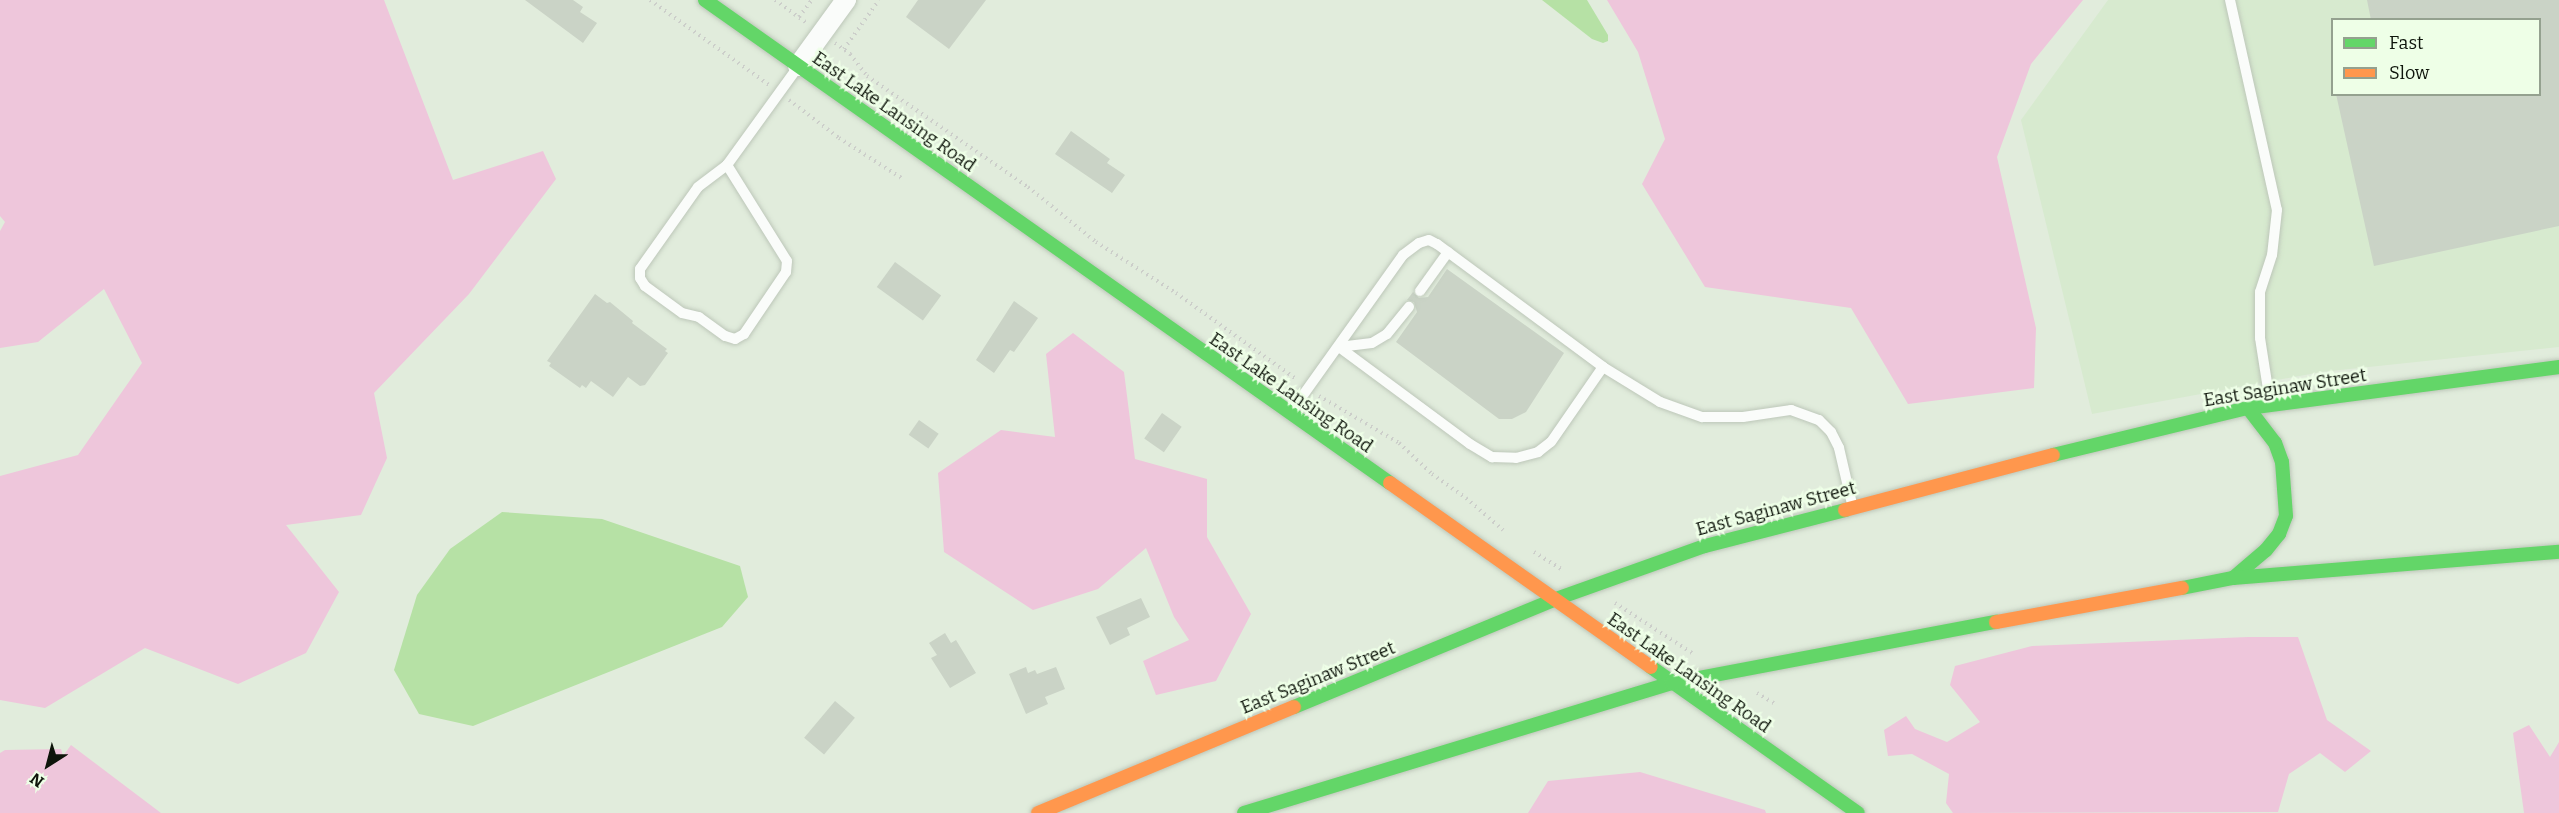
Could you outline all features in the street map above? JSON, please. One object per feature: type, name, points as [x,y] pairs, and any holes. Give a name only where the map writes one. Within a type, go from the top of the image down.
[{"type":"main road","name":"East Lake Lansing Road","points":[[705,0],[1858,813]]},
{"type":"main road","name":"East Saginaw Street","points":[[1038,813],[1553,600],[1705,546],[2081,448],[2248,408],[2559,368]]},
{"type":"main road","points":[[2233,578],[2266,550],[2279,534],[2286,516],[2282,462],[2275,443],[2248,408]]},
{"type":"main road","points":[[1244,813],[1672,683],[2233,578],[2559,552]]},
{"type":"street","points":[[798,66],[846,0]]},
{"type":"lane","points":[[2230,0],[2277,210],[2272,255],[2260,292],[2260,338],[2270,405]]},
{"type":"lane","points":[[727,165],[787,261],[786,272],[744,334],[735,339],[725,336],[699,317],[682,313],[645,286],[640,278],[640,269],[698,187],[727,165],[798,66]]},
{"type":"lane","points":[[1290,414],[1403,255],[1419,243],[1429,240],[1603,367],[1659,402],[1702,417],[1743,417],[1791,410],[1819,420],[1831,432],[1839,448],[1853,507]]},
{"type":"lane","points":[[1420,291],[1448,252]]},
{"type":"lane","points":[[1339,346],[1372,343],[1387,334],[1408,306]]},
{"type":"lane","points":[[1339,346],[1470,444],[1492,457],[1516,458],[1538,452],[1551,442],[1603,367]]},
{"type":"path","points":[[775,0],[844,49],[873,81],[1028,187],[1096,242],[1176,293],[1338,409],[1383,432],[1399,443],[1432,474],[1466,498],[1510,536]]},
{"type":"path","points":[[799,17],[812,0]]},
{"type":"path","points":[[844,49],[879,0]]},
{"type":"path","points":[[1525,547],[1697,656]]},
{"type":"path","points":[[1725,673],[1777,705]]},
{"type":"shaded area","points":[[0,0],[384,0],[453,180],[543,151],[556,179],[469,294],[374,393],[387,458],[361,515],[286,525],[339,592],[306,653],[238,684],[145,648],[45,708],[0,700],[0,476],[78,455],[142,363],[104,289],[38,342],[0,348],[0,231],[5,222],[0,216]]},
{"type":"shaded area","points":[[1542,0],[1587,0],[1608,35],[1608,41],[1603,43],[1592,39]]},
{"type":"shaded area","points":[[1607,0],[2083,0],[2031,64],[1997,157],[2036,328],[2034,388],[1908,404],[1851,308],[1705,287],[1642,184],[1665,139],[1638,52]]},
{"type":"shaded area","points":[[2108,0],[2559,0],[2559,347],[2321,372],[2092,414],[2021,120]]},
{"type":"shaded area","points":[[1073,333],[1124,372],[1135,459],[1207,479],[1207,537],[1251,614],[1216,681],[1156,695],[1143,661],[1189,640],[1174,617],[1146,548],[1098,589],[1033,610],[944,552],[938,473],[1001,430],[1055,437],[1046,354]]},
{"type":"shaded area","points":[[502,512],[602,519],[740,566],[748,597],[722,627],[473,726],[419,714],[394,670],[417,595],[450,549]]},
{"type":"shaded area","points":[[2298,637],[2327,720],[2371,751],[2345,772],[2320,753],[2289,774],[2278,812],[1953,813],[1946,803],[1949,774],[1912,754],[1888,756],[1884,730],[1906,716],[1915,729],[1947,742],[1980,722],[1950,685],[1955,666],[2032,646]]},
{"type":"shaded area","points":[[2529,725],[2550,757],[2559,742],[2559,813],[2524,813],[2513,733]]},
{"type":"shaded area","points":[[71,745],[161,813],[0,813],[0,753],[5,750],[61,749],[63,756]]},
{"type":"shaded area","points":[[1640,772],[1765,810],[1766,813],[1528,813],[1548,781]]},
{"type":"building","points":[[525,0],[573,0],[583,7],[580,12],[597,23],[583,43]]},
{"type":"building","points":[[918,0],[986,0],[949,49],[906,17]]},
{"type":"building","points":[[2367,0],[2559,0],[2559,226],[2374,266],[2336,96],[2541,96],[2541,18],[2371,18]]},
{"type":"building","points":[[1071,131],[1110,159],[1107,163],[1125,175],[1112,193],[1055,154]]},
{"type":"building","points":[[895,262],[941,296],[923,321],[877,287]]},
{"type":"building","points":[[1447,269],[1564,353],[1526,412],[1512,419],[1499,419],[1396,342],[1417,312],[1414,302],[1407,300],[1413,292],[1419,298],[1428,297]]},
{"type":"building","points":[[595,294],[607,303],[610,302],[633,321],[632,323],[667,349],[665,351],[668,353],[645,385],[640,386],[628,377],[613,397],[591,381],[586,388],[582,385],[580,388],[549,366],[551,363],[547,361]]},
{"type":"building","points":[[1014,301],[1038,318],[1014,352],[1010,350],[994,373],[976,360]]},
{"type":"building","points":[[1162,413],[1182,427],[1164,452],[1144,438]]},
{"type":"building","points":[[919,420],[939,434],[928,449],[909,435]]},
{"type":"building","points":[[1141,598],[1150,617],[1127,628],[1130,635],[1110,645],[1096,617]]},
{"type":"building","points":[[945,633],[951,643],[956,640],[976,673],[950,688],[931,658],[937,655],[929,643]]},
{"type":"building","points":[[1026,667],[1028,673],[1035,670],[1037,674],[1056,667],[1065,689],[1045,697],[1048,704],[1026,714],[1009,674]]},
{"type":"building","points":[[835,701],[855,718],[824,754],[804,738]]},
{"type":"traffic: fast","points":[[705,0],[1390,483]]},
{"type":"traffic: fast","points":[[2053,455],[2248,408],[2559,367]]},
{"type":"traffic: fast","points":[[2233,578],[2266,550],[2279,534],[2286,516],[2282,462],[2275,443],[2248,408]]},
{"type":"traffic: fast","points":[[1294,707],[1553,600],[1705,546],[1845,510]]},
{"type":"traffic: fast","points":[[2182,588],[2233,578],[2559,552]]},
{"type":"traffic: fast","points":[[1244,813],[1672,683],[1996,622]]},
{"type":"traffic: fast","points":[[1651,667],[1858,813]]},
{"type":"traffic: slow","points":[[1845,510],[2053,455]]},
{"type":"traffic: slow","points":[[1390,483],[1651,667]]},
{"type":"traffic: slow","points":[[1996,622],[2182,588]]},
{"type":"traffic: slow","points":[[1038,813],[1294,707]]}]
